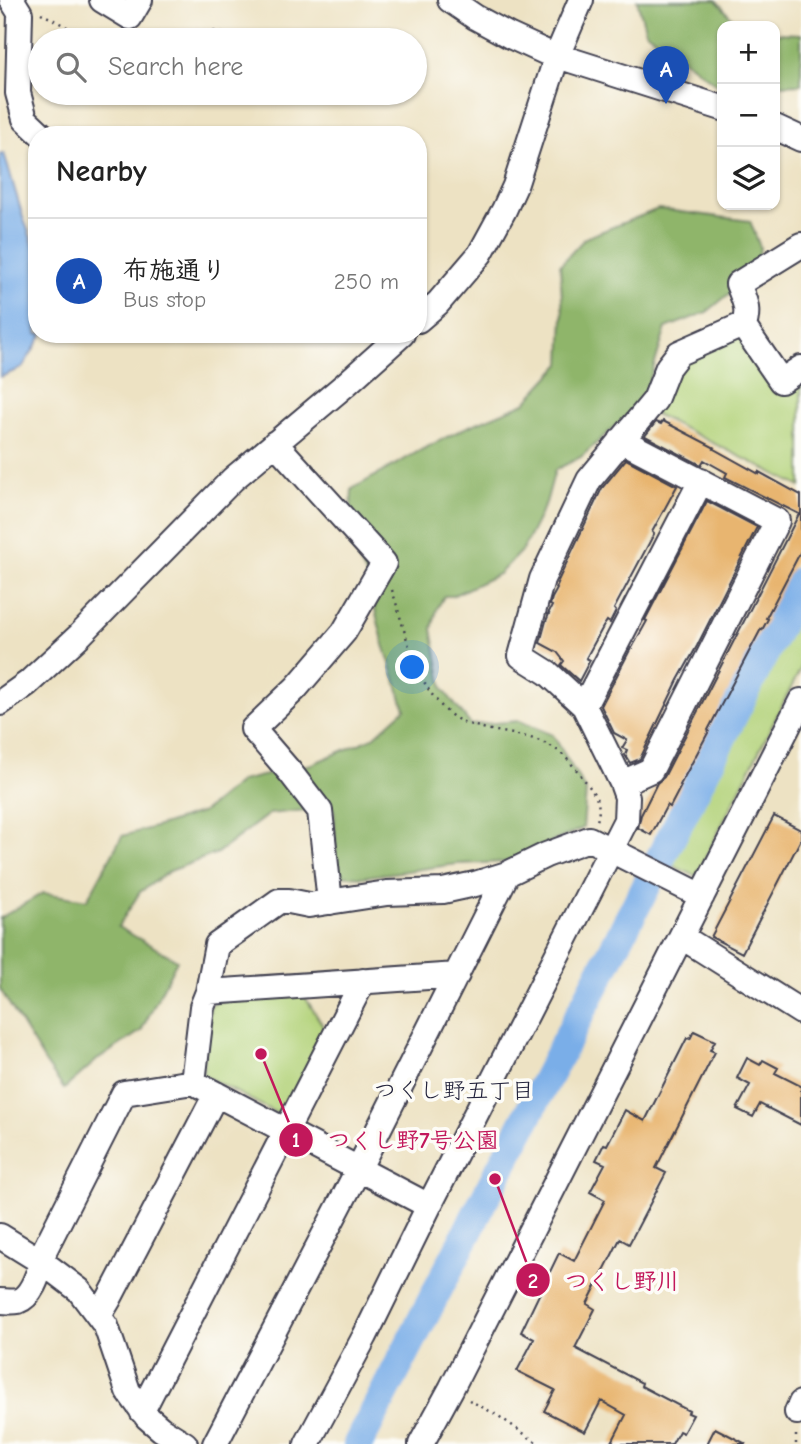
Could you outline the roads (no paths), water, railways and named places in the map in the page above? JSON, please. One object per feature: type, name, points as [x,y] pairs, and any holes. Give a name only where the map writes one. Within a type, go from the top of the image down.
[{"type":"street","points":[[0,12],[10,0],[20,12],[18,93],[25,119],[32,126]]},
{"type":"street","points":[[102,0],[130,17],[140,0]]},
{"type":"street","points":[[450,0],[510,36],[557,56],[717,105]]},
{"type":"street","points":[[427,312],[480,254],[504,210],[515,186],[557,56],[581,0]]},
{"type":"street","points":[[780,129],[801,139]]},
{"type":"street","points":[[743,329],[747,317],[745,300],[737,284],[801,245]]},
{"type":"street","points":[[307,1444],[365,1336],[429,1206],[599,845],[626,820],[627,797],[622,783],[584,706],[548,673],[521,656],[542,579],[589,480],[655,400],[668,367],[680,353],[737,327],[746,330],[781,381],[801,368]]},
{"type":"street","points":[[0,703],[28,682],[79,635],[233,479],[392,343]]},
{"type":"street","points":[[621,440],[777,520],[652,770],[622,783]]},
{"type":"street","points":[[275,443],[384,563],[344,632],[296,688],[253,729],[320,810],[330,902]]},
{"type":"street","points":[[584,706],[701,481]]},
{"type":"street","points":[[421,1444],[801,701]]},
{"type":"street","points":[[193,1082],[202,1007],[208,992],[217,945],[279,901],[310,905],[387,893],[443,891],[508,873],[546,856],[599,845],[702,896]]},
{"type":"street","points":[[215,1444],[359,1168],[508,873]]},
{"type":"street","points":[[682,937],[801,1012]]},
{"type":"street","points":[[208,992],[457,975]]},
{"type":"street","points":[[142,1410],[363,981]]},
{"type":"street","points":[[0,1301],[18,1301],[29,1293],[38,1276],[45,1249],[124,1093],[193,1082],[429,1206]]},
{"type":"street","points":[[96,1312],[103,1309],[109,1299],[216,1094]]},
{"type":"street","points":[[0,1236],[42,1262],[79,1290],[106,1326],[128,1391],[161,1429],[185,1444]]},
{"type":"water","points":[[4,153],[28,230],[28,343],[37,343],[22,368],[0,377],[0,154]]},
{"type":"waterway","points":[[358,1444],[801,581]]},
{"type":"place","name":"布施通り","points":[[666,104]]},
{"type":"place","name":"つくし野7号公園","points":[[261,1054]]},
{"type":"place","name":"つくし野川","points":[[495,1179]]},
{"type":"district","name":"つくし野五丁目","points":[[454,1090]]}]
